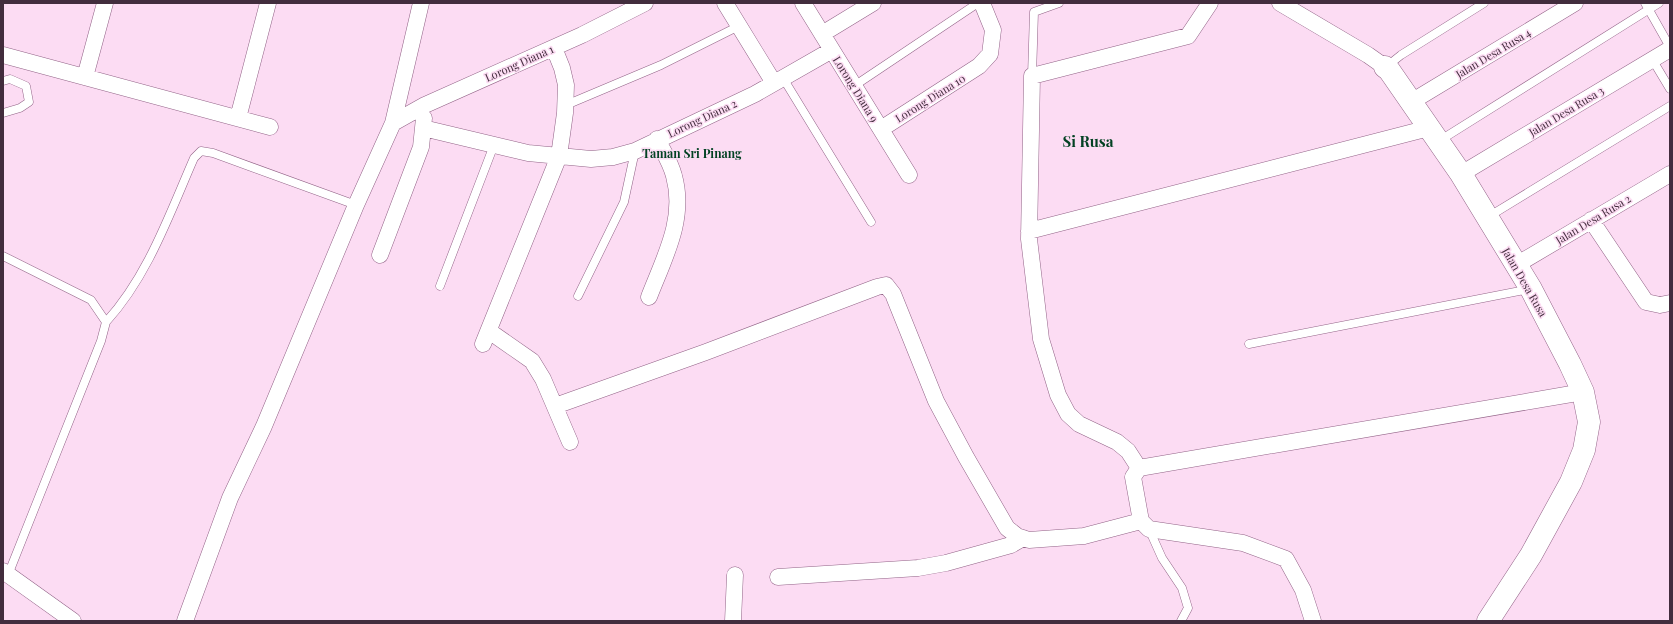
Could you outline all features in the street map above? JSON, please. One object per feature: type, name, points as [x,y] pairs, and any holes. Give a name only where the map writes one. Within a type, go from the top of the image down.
[{"type":"street","points":[[85,77],[105,3]]},
{"type":"street","points":[[238,118],[268,3]]},
{"type":"street","points":[[185,621],[230,498],[264,426],[356,205],[393,123],[421,3]]},
{"type":"street","name":"Lorong Diana 1","points":[[393,123],[425,105],[554,48],[645,3]]},
{"type":"street","points":[[725,3],[739,26],[778,80]]},
{"type":"street","name":"Lorong Diana 9","points":[[803,3],[909,175]]},
{"type":"street","points":[[822,34],[873,3]]},
{"type":"street","name":"Lorong Diana 10","points":[[881,129],[979,66],[990,54],[993,30],[982,3]]},
{"type":"street","points":[[1139,468],[1128,451],[1117,442],[1079,424],[1068,414],[1058,395],[1041,339],[1029,239],[1032,76],[1188,36],[1210,3]]},
{"type":"street","name":"Jalan Desa Rusa","points":[[1280,3],[1368,55],[1389,70],[1461,174],[1516,265],[1570,364],[1583,392],[1588,422],[1584,450],[1571,482],[1531,555],[1488,621]]},
{"type":"street","name":"Jalan Desa Rusa 4","points":[[1411,102],[1575,3]]},
{"type":"street","points":[[554,48],[562,68],[566,85],[566,105],[559,156],[531,221],[486,338],[532,361],[555,406],[570,442]]},
{"type":"street","name":"Jalan Desa Rusa 3","points":[[1461,174],[1670,48]]},
{"type":"street","name":"Lorong Diana 2","points":[[423,128],[528,153],[591,159],[613,157],[635,151],[657,139],[755,94],[832,50]]},
{"type":"street","points":[[3,55],[270,127]]},
{"type":"street","points":[[380,255],[421,147],[425,105]]},
{"type":"street","points":[[1029,231],[1434,135]]},
{"type":"street","points":[[649,297],[675,232],[678,204],[674,175],[657,139]]},
{"type":"street","name":"Jalan Desa Rusa 2","points":[[1516,265],[1670,174]]},
{"type":"street","points":[[1591,220],[1646,302],[1660,305],[1670,303]]},
{"type":"street","points":[[555,406],[706,352],[877,287],[886,285],[893,294],[936,401],[966,458],[1007,528],[1017,536],[1029,540],[1084,536],[1145,525],[1243,543],[1286,558],[1303,590],[1313,621]]},
{"type":"street","points":[[1145,525],[1133,477],[1139,468],[1583,392]]},
{"type":"street","points":[[778,577],[918,568],[946,564],[1011,545],[1023,538]]},
{"type":"street","points":[[6,573],[73,621]]},
{"type":"street","points":[[733,621],[735,575]]},
{"type":"lane","points":[[854,86],[978,3]]},
{"type":"lane","points":[[1032,76],[1034,12],[1059,3]]},
{"type":"lane","points":[[1385,67],[1401,54],[1484,3]]},
{"type":"lane","points":[[1434,135],[1647,6],[1658,3]]},
{"type":"lane","points":[[1647,6],[1670,48]]},
{"type":"lane","points":[[566,105],[661,64],[739,26]]},
{"type":"lane","points":[[1652,59],[1670,89]]},
{"type":"lane","points":[[3,81],[10,79],[26,86],[30,102],[20,108],[3,114]]},
{"type":"lane","points":[[778,80],[871,222]]},
{"type":"lane","points":[[1487,218],[1670,106]]},
{"type":"lane","points":[[440,286],[494,145]]},
{"type":"lane","points":[[6,573],[101,341],[106,322],[121,305],[141,275],[194,158],[201,151],[212,153],[356,205]]},
{"type":"lane","points":[[578,296],[624,202],[635,151]]},
{"type":"lane","points":[[3,256],[91,300],[106,322]]},
{"type":"lane","points":[[1249,344],[1530,289]]},
{"type":"lane","points":[[1145,525],[1162,558],[1182,588],[1188,608],[1181,621]]},
{"type":"district","name":"Si Rusa","points":[[1088,141]]},
{"type":"district","name":"Taman Sri Pinang","points":[[692,153]]}]
